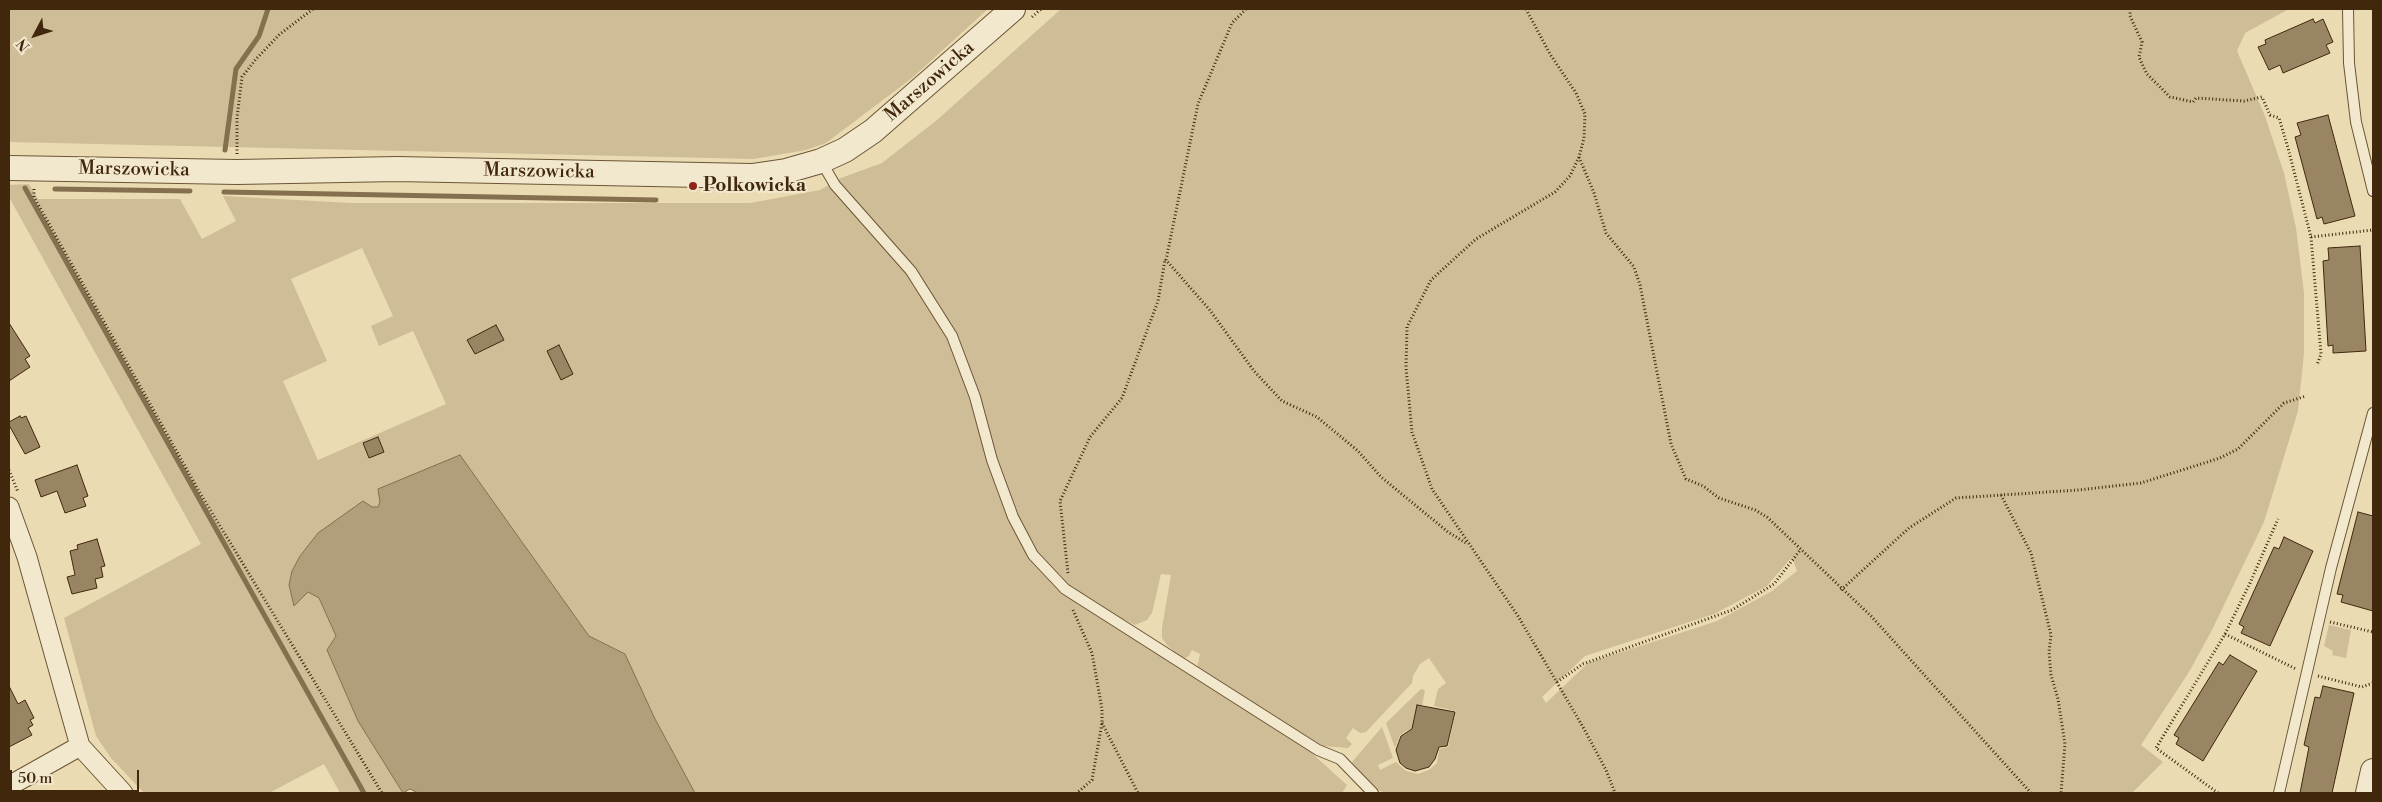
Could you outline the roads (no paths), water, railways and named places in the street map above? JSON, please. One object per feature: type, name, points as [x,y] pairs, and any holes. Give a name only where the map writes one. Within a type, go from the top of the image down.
[{"type":"street","name":"Marszowicka","points":[[9,168],[237,172],[397,169],[752,176],[786,171],[821,161],[845,150],[879,126],[1013,9]]},
{"type":"street","points":[[9,507],[27,557],[80,746],[123,793]]},
{"type":"street","points":[[9,786],[80,746]]},
{"type":"street","points":[[2368,793],[2373,771]]},
{"type":"lane","points":[[2348,9],[2349,63],[2356,122],[2373,191]]},
{"type":"lane","points":[[821,161],[835,185],[911,271],[952,336],[975,397],[992,460],[1013,517],[1034,555],[1065,589],[1318,750],[1340,759],[1373,793]]},
{"type":"lane","points":[[2279,793],[2319,619],[2373,413]]},
{"type":"waterway","points":[[225,150],[236,69],[259,36],[268,9]]},
{"type":"waterway","points":[[25,188],[364,793]]},
{"type":"waterway","points":[[55,189],[190,191]]},
{"type":"waterway","points":[[224,192],[656,200]]},
{"type":"place","name":"Polkowicka","points":[[693,186]]}]
